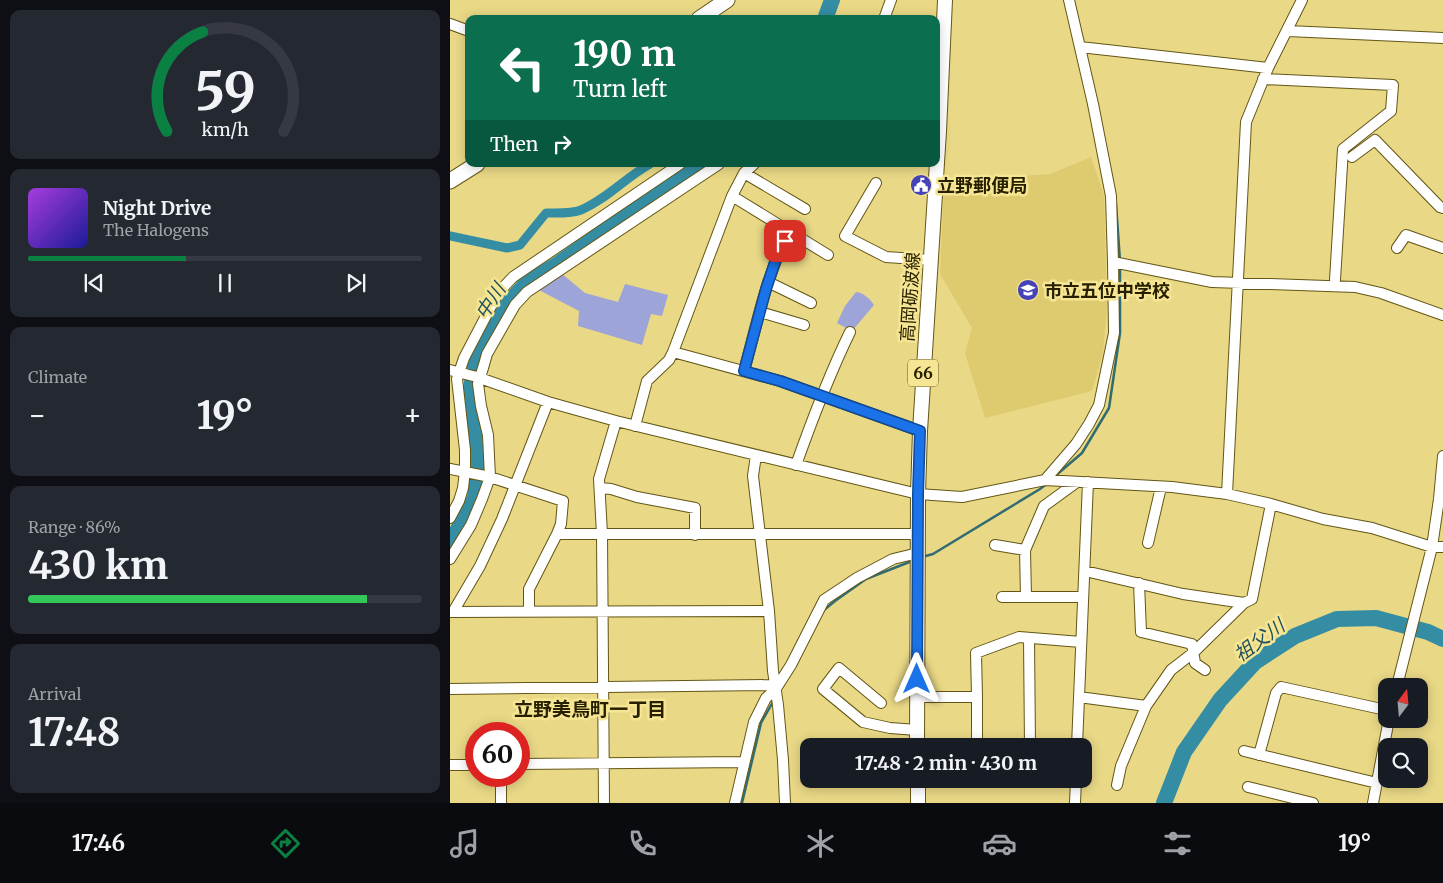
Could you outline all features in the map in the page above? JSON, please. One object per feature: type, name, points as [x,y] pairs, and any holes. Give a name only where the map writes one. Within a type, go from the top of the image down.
[{"type":"highway","points":[[704,15],[727,0]]},
{"type":"highway","points":[[450,181],[472,167]]},
{"type":"main road","name":"高岡砺波線","points":[[940,94],[945,0]]},
{"type":"main road","name":"高岡砺波線","points":[[918,738],[920,431],[936,167]]},
{"type":"main road","points":[[918,788],[918,803]]},
{"type":"street","points":[[885,15],[891,0]]},
{"type":"street","points":[[1046,480],[1076,444],[1100,404],[1114,333],[1111,196],[1093,104],[1069,0]]},
{"type":"street","points":[[1227,494],[1246,122],[1268,68],[1302,0]]},
{"type":"street","points":[[450,24],[465,30]]},
{"type":"street","points":[[1288,31],[1443,38]]},
{"type":"street","points":[[1080,47],[1268,68]]},
{"type":"street","points":[[1263,79],[1393,86],[1391,111],[1343,149],[1335,280]]},
{"type":"street","points":[[1352,157],[1375,140],[1443,208]]},
{"type":"street","points":[[450,518],[454,501],[463,488],[467,471],[458,372],[498,292],[512,278],[676,167]]},
{"type":"street","points":[[450,560],[471,525],[482,500],[487,476],[488,435],[481,406],[478,378],[487,354],[515,305],[527,292],[714,167]]},
{"type":"street","points":[[635,426],[647,381],[669,360],[674,352],[732,196],[744,173],[751,167]]},
{"type":"street","points":[[744,173],[805,209]]},
{"type":"street","points":[[876,183],[845,236],[886,257],[931,260]]},
{"type":"street","points":[[732,196],[828,255]]},
{"type":"street","points":[[744,371],[768,282],[779,250],[790,231]]},
{"type":"street","points":[[1397,248],[1406,235],[1443,248]]},
{"type":"street","points":[[1113,262],[1212,282],[1355,287],[1381,293],[1443,314]]},
{"type":"street","points":[[768,282],[811,303]]},
{"type":"street","points":[[760,312],[804,325]]},
{"type":"street","points":[[796,465],[821,397],[850,332]]},
{"type":"street","points":[[674,352],[780,381],[920,431]]},
{"type":"street","points":[[458,372],[548,402],[616,421],[918,494],[962,497],[1046,480],[1161,487],[1227,494],[1323,519],[1372,528],[1432,547],[1443,547]]},
{"type":"street","points":[[451,612],[480,566],[502,519],[548,402]]},
{"type":"street","points":[[604,803],[602,534],[599,479],[616,421]]},
{"type":"street","points":[[756,455],[753,476],[769,611],[774,687],[778,704],[783,760],[785,803]]},
{"type":"street","points":[[1399,678],[1432,547],[1443,456]]},
{"type":"street","points":[[450,468],[487,476],[563,501],[561,524],[529,589],[529,611]]},
{"type":"street","points":[[1026,596],[1025,550],[1044,506],[1077,482]]},
{"type":"street","points":[[1077,738],[1088,482]]},
{"type":"street","points":[[1148,543],[1161,487]]},
{"type":"street","points":[[600,488],[695,508],[695,535]]},
{"type":"street","points":[[1116,785],[1121,766],[1146,706],[1171,670],[1193,653],[1244,603],[1252,599],[1271,504]]},
{"type":"street","points":[[557,534],[918,534]]},
{"type":"street","points":[[995,545],[1025,550]]},
{"type":"street","points":[[735,803],[754,722],[766,698],[791,665],[824,600],[857,578],[893,559],[918,553]]},
{"type":"street","points":[[1085,571],[1183,594],[1244,603]]},
{"type":"street","points":[[1138,583],[1140,632],[1192,644],[1195,664],[1205,670]]},
{"type":"street","points":[[1002,597],[1082,598]]},
{"type":"street","points":[[451,612],[769,611]]},
{"type":"street","points":[[977,738],[976,653],[1019,637],[1081,642]]},
{"type":"street","points":[[1029,638],[1030,738]]},
{"type":"street","points":[[881,703],[839,668],[823,689],[863,722],[890,728],[917,730]]},
{"type":"street","points":[[450,689],[774,687]]},
{"type":"street","points":[[1259,755],[1276,693],[1281,687],[1378,708]]},
{"type":"street","points":[[917,697],[977,697]]},
{"type":"street","points":[[1079,697],[1146,706]]},
{"type":"street","points":[[1373,803],[1387,728]]},
{"type":"street","points":[[1244,751],[1377,783]]},
{"type":"street","points":[[530,764],[744,762]]},
{"type":"street","points":[[450,765],[465,765]]},
{"type":"street","points":[[501,787],[501,803]]},
{"type":"street","points":[[1248,787],[1313,803]]},
{"type":"street","points":[[1076,788],[1076,803]]},
{"type":"shaded area","name":"市立五位中学校","points":[[1091,157],[1104,195],[1107,307],[1103,353],[1092,391],[985,418],[965,353],[972,328],[940,274],[944,182],[1050,174]]},
{"type":"shaded area","points":[[561,273],[585,293],[618,302],[625,284],[668,295],[662,316],[651,314],[642,345],[578,326],[579,311],[539,290]]},
{"type":"shaded area","points":[[856,292],[862,294],[874,305],[852,331],[837,323],[845,306]]},
{"type":"waterway","name":"中川","points":[[826,15],[832,0]]},
{"type":"waterway","points":[[450,236],[507,248],[520,245],[546,213],[568,213],[581,210],[599,200],[645,167]]},
{"type":"waterway","name":"中川","points":[[450,544],[475,498],[478,457],[470,394],[475,365],[510,301],[528,282],[555,266],[698,167]]},
{"type":"waterway","points":[[1116,204],[1120,261]]},
{"type":"waterway","points":[[1054,477],[1082,453],[1109,408],[1120,333],[1120,266]]},
{"type":"waterway","points":[[922,557],[933,554],[1048,483]]},
{"type":"waterway","points":[[824,610],[866,579],[912,561]]},
{"type":"waterway","name":"祖父川","points":[[1164,803],[1184,752],[1220,700],[1255,662],[1295,636],[1337,619],[1376,618],[1428,632],[1443,639]]},
{"type":"waterway","points":[[742,803],[761,723],[774,700]]},
{"type":"place","name":"立野郵便局","points":[[921,185]]},
{"type":"place","name":"市立五位中学校","points":[[1028,290]]},
{"type":"district","name":"立野美鳥町一丁目","points":[[590,709]]},
{"type":"route","points":[[785,241],[779,250],[766,289],[744,371],[780,381],[920,431],[917,679]]}]
